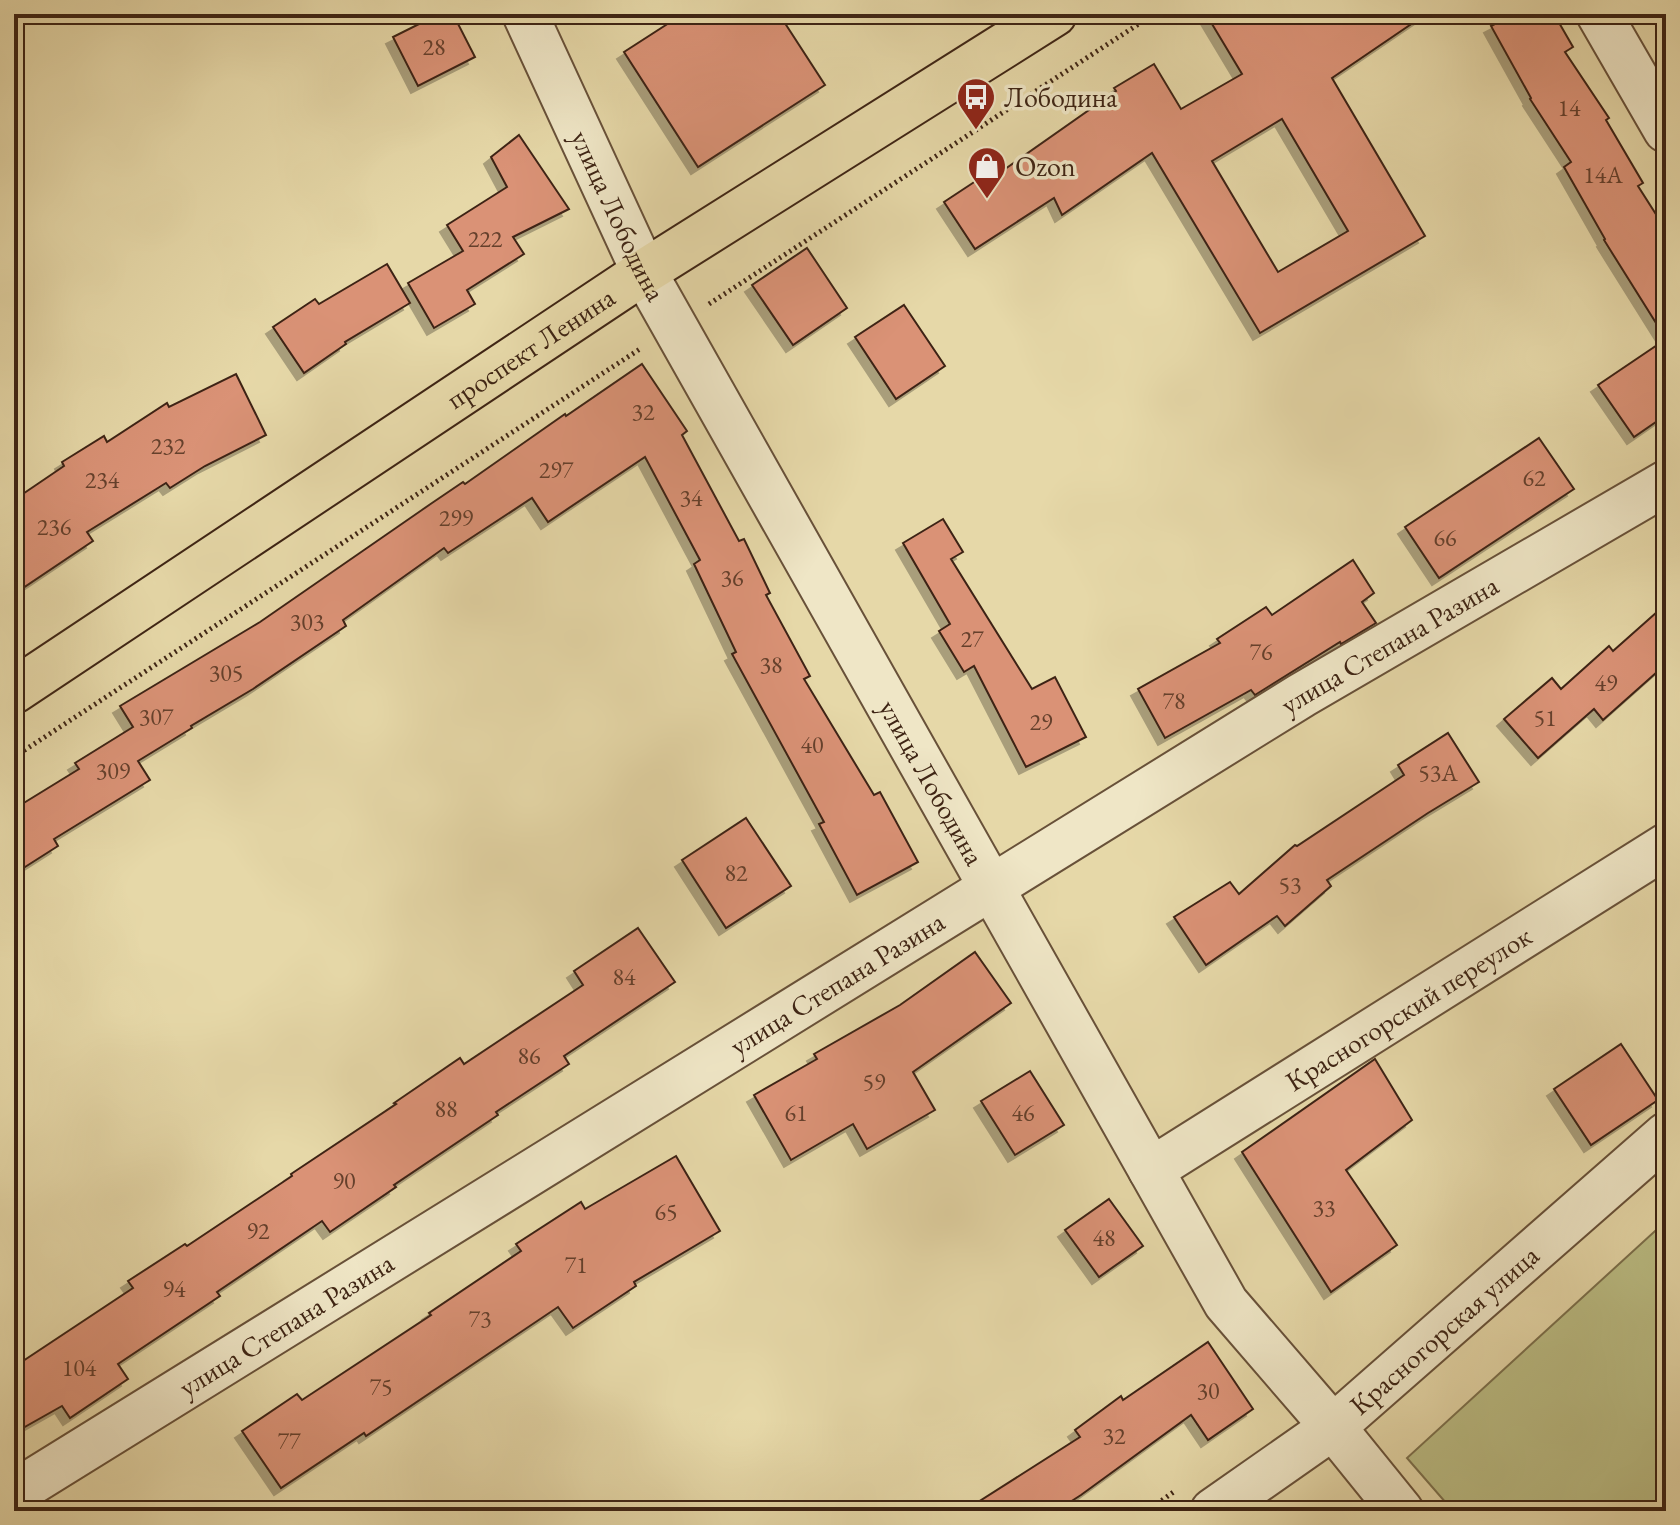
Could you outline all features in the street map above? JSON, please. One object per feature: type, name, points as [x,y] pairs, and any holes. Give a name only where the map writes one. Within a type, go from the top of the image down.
[{"type":"main road","name":"проспект Ленина","points":[[14,691],[644,272],[1054,14]]},
{"type":"street","name":"улица Лободина","points":[[525,14],[644,272],[1226,1303],[1401,1511]]},
{"type":"street","points":[[1599,14],[1666,130]]},
{"type":"street","name":"улица Степана Разина","points":[[14,1493],[1302,695],[1666,483]]},
{"type":"street","name":"Красногорский переулок","points":[[1151,1170],[1666,846]]},
{"type":"street","name":"Красногорская улица","points":[[1213,1511],[1333,1427],[1666,1135]]},
{"type":"path","points":[[14,757],[1154,14]]},
{"type":"green space","points":[[1666,1221],[1666,1511],[1453,1511],[1407,1458]]},
{"type":"building","points":[[439,14],[453,14],[475,57],[418,86],[393,37]]},
{"type":"building","points":[[683,14],[779,14],[825,85],[698,167],[624,52]]},
{"type":"building","points":[[1206,14],[1426,14],[1332,78],[1425,236],[1260,333],[1152,153],[1062,215],[1054,198],[975,249],[944,202],[994,169],[998,174],[1116,91],[1114,88],[1154,64],[1181,109],[1242,74]],"holes":[[[1282,119],[1348,231],[1278,272],[1212,161]]]},
{"type":"building","points":[[1514,14],[1554,14],[1573,47],[1565,52],[1609,118],[1606,120],[1643,183],[1638,186],[1666,230],[1666,339],[1604,240],[1564,167],[1571,162],[1530,99],[1491,26]]},
{"type":"building","points":[[519,135],[569,209],[513,237],[524,254],[467,290],[475,304],[434,328],[408,283],[463,251],[447,225],[507,187],[491,157]]},
{"type":"building","points":[[807,248],[847,308],[793,345],[752,285]]},
{"type":"building","points":[[387,264],[410,303],[345,342],[304,373],[273,327],[315,299],[319,304]]},
{"type":"building","points":[[904,305],[945,366],[896,399],[855,337]]},
{"type":"building","points":[[1666,339],[1666,415],[1634,437],[1598,385]]},
{"type":"building","points":[[642,364],[687,431],[682,435],[739,541],[744,539],[770,593],[766,595],[810,676],[804,679],[874,795],[880,792],[918,862],[857,895],[819,824],[824,822],[732,654],[736,652],[694,564],[700,560],[645,457],[548,522],[532,498],[448,553],[444,548],[343,620],[346,626],[138,761],[150,780],[54,839],[58,846],[14,874],[14,809],[79,769],[75,763],[133,727],[120,706],[260,622]]},
{"type":"building","points":[[236,374],[266,435],[170,488],[166,483],[87,532],[93,541],[14,594],[14,500],[64,466],[62,462],[104,436],[107,442],[167,403],[169,407]]},
{"type":"building","points":[[1539,438],[1574,489],[1439,578],[1405,527]]},
{"type":"building","points":[[943,519],[963,552],[951,559],[1032,689],[1055,677],[1086,737],[1026,767],[974,666],[964,672],[939,631],[950,624],[903,543]]},
{"type":"building","points":[[1353,560],[1374,593],[1362,602],[1376,623],[1255,695],[1251,690],[1165,738],[1138,689],[1220,643],[1217,639],[1266,607],[1272,615]]},
{"type":"building","points":[[1666,604],[1666,664],[1603,720],[1594,709],[1538,758],[1504,719],[1552,678],[1561,689],[1609,646],[1613,651]]},
{"type":"building","points":[[1448,733],[1479,782],[1327,880],[1331,886],[1285,926],[1277,916],[1206,965],[1174,917],[1230,882],[1239,894],[1295,845],[1404,775],[1398,765]]},
{"type":"building","points":[[746,818],[791,886],[726,928],[682,860]]},
{"type":"building","points":[[638,928],[675,982],[564,1056],[569,1064],[496,1112],[498,1115],[330,1232],[322,1221],[217,1292],[220,1296],[118,1364],[128,1379],[70,1418],[62,1406],[14,1433],[14,1367],[133,1288],[128,1281],[292,1176],[460,1058],[464,1064],[583,985],[574,971]]},
{"type":"building","points":[[975,952],[1011,1003],[913,1072],[935,1110],[867,1149],[853,1124],[791,1160],[754,1095],[817,1059],[814,1054],[900,1005]]},
{"type":"building","points":[[1621,1044],[1658,1100],[1591,1145],[1554,1089]]},
{"type":"building","points":[[1375,1059],[1412,1120],[1346,1170],[1397,1245],[1331,1292],[1242,1152]]},
{"type":"building","points":[[1030,1071],[1064,1125],[1015,1155],[981,1101]]},
{"type":"building","points":[[676,1156],[720,1231],[634,1282],[636,1286],[573,1328],[558,1307],[366,1436],[364,1433],[281,1488],[242,1431],[297,1394],[302,1400],[431,1315],[429,1313],[521,1251],[516,1244],[581,1202],[585,1209]]},
{"type":"building","points":[[1109,1199],[1143,1246],[1099,1277],[1065,1230]]},
{"type":"building","points":[[1208,1342],[1253,1409],[1208,1440],[1191,1415],[1056,1511],[964,1511],[1080,1437],[1075,1430],[1121,1396],[1123,1400]]},
{"type":"place","name":"Лободина","points":[[976,131]]},
{"type":"place","name":"Ozon","points":[[987,200]]}]
